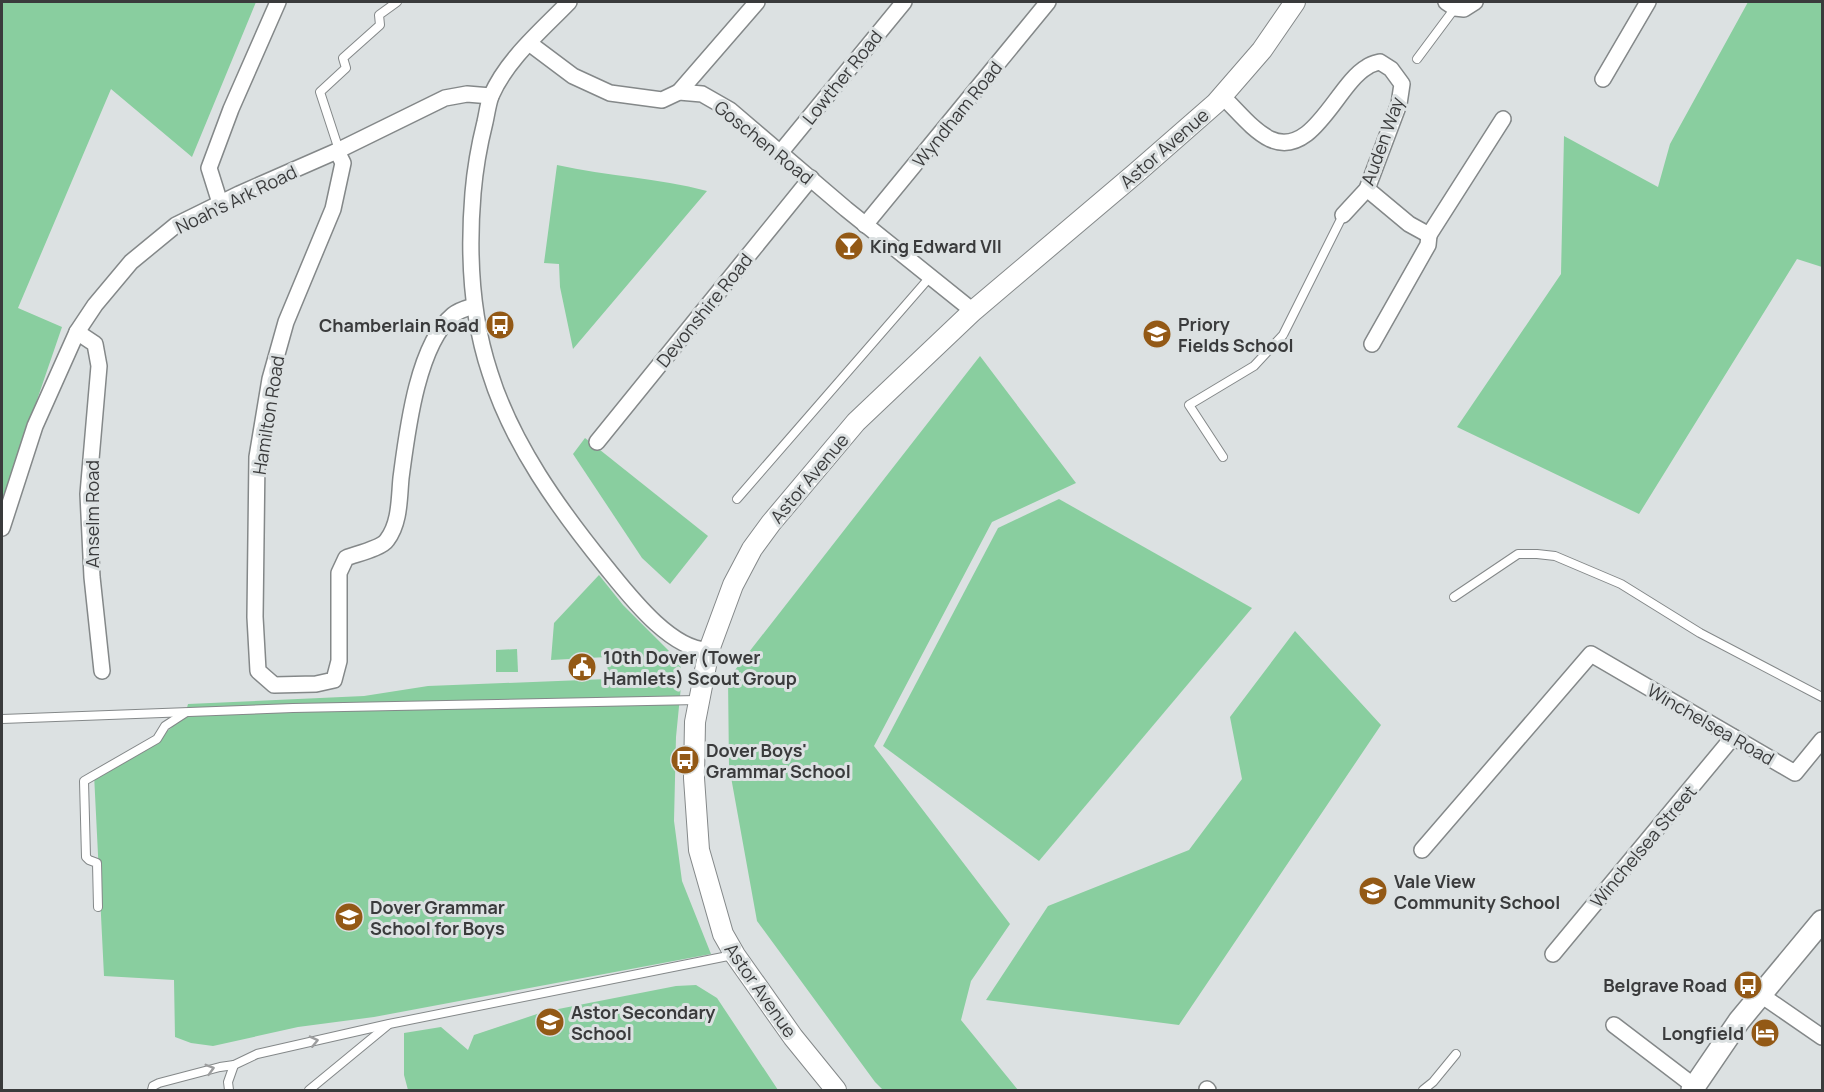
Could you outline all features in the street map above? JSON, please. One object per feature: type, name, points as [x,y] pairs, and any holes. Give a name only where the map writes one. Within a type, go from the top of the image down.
[{"type":"main road","points":[[1693,1088],[1739,1021],[1822,921]]},
{"type":"street","points":[[220,203],[209,168],[231,109],[278,2]]},
{"type":"street","points":[[569,2],[506,69],[491,96],[477,151],[471,213],[470,254],[474,306],[489,373],[515,433],[545,484],[591,549],[627,594],[666,632],[685,645],[700,650],[709,650]]},
{"type":"street","points":[[679,92],[757,2]]},
{"type":"street","name":"Lowther Road","points":[[780,153],[904,2]]},
{"type":"street","name":"Wyndham Road","points":[[865,225],[1048,2]]},
{"type":"street","name":"Astor Avenue","points":[[836,1090],[793,1037],[735,955],[723,934],[699,850],[694,778],[695,722],[709,650],[733,585],[752,549],[771,523],[856,423],[973,311],[1136,173],[1222,96],[1262,50],[1295,2]]},
{"type":"street","points":[[1450,5],[1464,9],[1475,2]]},
{"type":"street","points":[[1603,79],[1648,2]]},
{"type":"street","name":"Goschen Road","points":[[530,43],[573,76],[610,93],[662,100],[679,92],[702,94],[730,110],[865,225],[973,311]]},
{"type":"street","name":"Auden Way","points":[[1222,96],[1270,139],[1281,143],[1291,142],[1303,137],[1313,128],[1366,67],[1380,62],[1391,69],[1402,84],[1399,104],[1367,189],[1343,215]]},
{"type":"street","name":"Noah's Ark Road","points":[[2,528],[35,426],[77,332],[95,305],[131,262],[176,225],[338,151],[445,98],[467,94],[491,96]]},
{"type":"street","points":[[1372,344],[1428,245],[1429,235],[1503,119]]},
{"type":"street","name":"Hamilton Road","points":[[338,151],[343,163],[336,198],[286,322],[270,379],[257,457],[255,617],[258,671],[274,685],[316,684],[334,680],[339,661],[339,573],[346,558],[386,543],[396,525],[406,438],[420,375],[444,325],[455,313],[474,306]]},
{"type":"street","name":"Devonshire Road","points":[[597,442],[811,178]]},
{"type":"street","points":[[1367,189],[1409,224],[1429,235]]},
{"type":"street","name":"Anselm Road","points":[[77,332],[95,344],[99,366],[88,494],[92,577],[102,671]]},
{"type":"street","name":"Winchelsea Road","points":[[1422,850],[1591,654],[1795,773],[1822,740]]},
{"type":"street","name":"Winchelsea Street","points":[[1553,954],[1733,737]]},
{"type":"street","points":[[1761,994],[1822,1037]]},
{"type":"street","points":[[1614,1025],[1693,1088]]},
{"type":"lane","points":[[338,151],[320,92],[346,68],[344,58],[380,25],[379,15],[397,2]]},
{"type":"lane","points":[[1417,59],[1450,5]]},
{"type":"lane","points":[[1223,457],[1189,405],[1254,366],[1283,335],[1343,215]]},
{"type":"lane","points":[[737,499],[930,277]]},
{"type":"lane","points":[[1454,597],[1518,554],[1554,556],[1621,584],[1700,633],[1822,697]]},
{"type":"lane","points":[[2,719],[293,708],[698,700]]},
{"type":"lane","points":[[98,907],[97,862],[88,860],[86,857],[84,781],[158,739],[165,726],[186,712]]},
{"type":"lane","points":[[152,1090],[153,1086],[159,1083],[234,1065],[257,1054],[389,1024],[735,955]]},
{"type":"lane","points":[[309,1090],[389,1024]]},
{"type":"lane","points":[[1423,1090],[1433,1082],[1456,1054]]},
{"type":"lane","points":[[229,1090],[228,1082],[234,1065]]},
{"type":"green space","points":[[2,2],[256,2],[192,157],[111,89],[18,308],[62,327],[2,502]]},
{"type":"green space","points":[[1748,2],[1822,2],[1822,267],[1797,259],[1639,514],[1457,427],[1561,274],[1564,136],[1658,187],[1670,144]]},
{"type":"green space","points":[[557,165],[707,191],[573,349],[560,287],[559,264],[544,263]]},
{"type":"green space","points":[[980,356],[1076,483],[992,522],[874,746],[1010,924],[971,981],[961,1020],[1018,1090],[883,1090],[757,921],[729,766],[728,679]]},
{"type":"green space","points":[[585,438],[708,536],[670,584],[642,558],[573,454]]},
{"type":"green space","points":[[1059,499],[1252,608],[1039,861],[883,746],[998,528]]},
{"type":"green space","name":"Dover Grammar School for Boys","points":[[599,575],[623,605],[680,664],[682,676],[676,737],[674,821],[682,881],[711,954],[374,1017],[298,1027],[213,1046],[191,1043],[175,1037],[174,980],[104,976],[94,774],[163,735],[184,714],[188,704],[364,696],[428,686],[608,679],[607,657],[551,660],[554,623]]},
{"type":"green space","points":[[1295,631],[1381,725],[1179,1025],[986,1000],[1048,906],[1189,850],[1242,779],[1230,717]]},
{"type":"green space","points":[[517,649],[518,672],[496,672],[496,650]]},
{"type":"green space","points":[[696,985],[717,998],[778,1090],[408,1090],[404,1075],[404,1033],[441,1027],[468,1050],[474,1035],[543,1012],[676,986]]},
{"type":"place","name":"King Edward VII","points":[[849,246]]},
{"type":"place","name":"Chamberlain Road","points":[[500,325]]},
{"type":"place","name":"Priory Fields School","points":[[1157,334]]},
{"type":"place","name":"10th Dover (Tower Hamlets) Scout Group","points":[[582,667]]},
{"type":"place","name":"Dover Boys' Grammar School","points":[[685,760]]},
{"type":"place","name":"Vale View Community School","points":[[1373,891]]},
{"type":"place","name":"Dover Grammar School for Boys","points":[[349,917]]},
{"type":"place","name":"Belgrave Road","points":[[1748,985]]},
{"type":"place","name":"Astor Secondary School","points":[[550,1022]]},
{"type":"place","name":"Longfield","points":[[1765,1033]]}]
